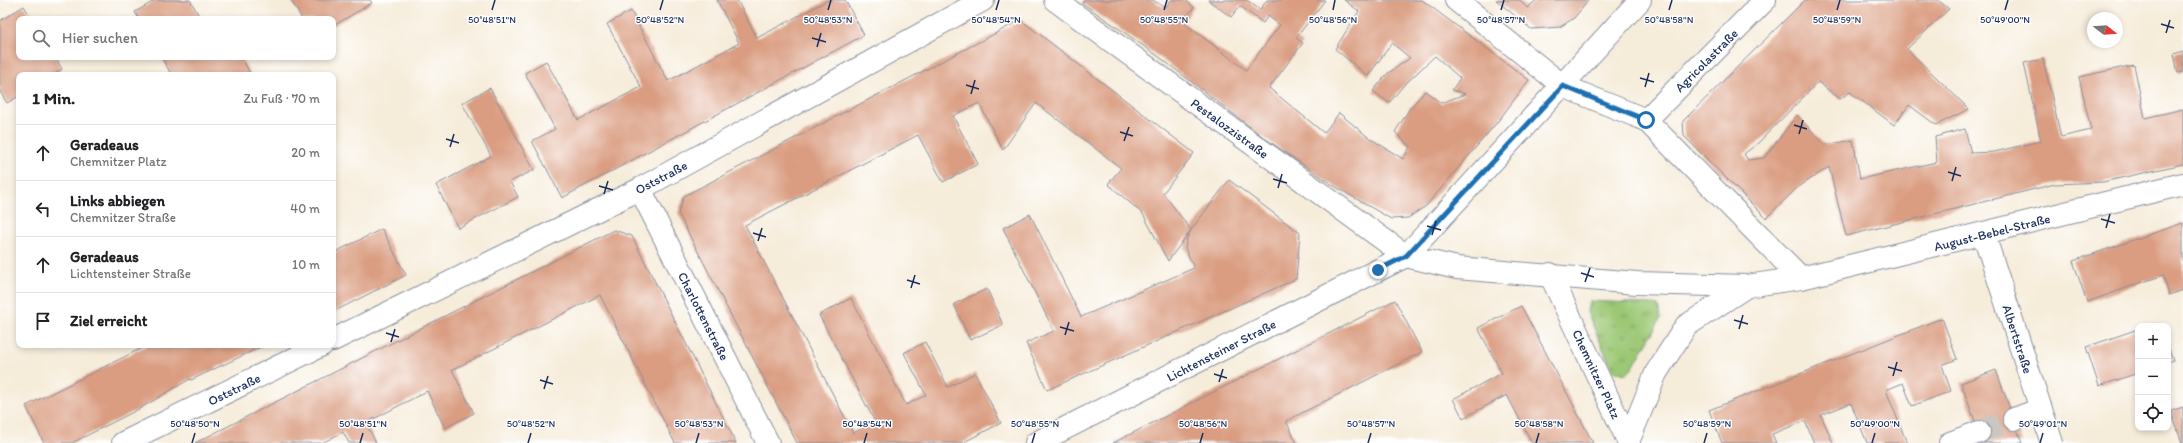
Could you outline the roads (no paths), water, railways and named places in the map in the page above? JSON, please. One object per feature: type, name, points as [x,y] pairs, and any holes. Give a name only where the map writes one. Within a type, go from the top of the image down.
[{"type":"street","name":"Oststraße","points":[[336,339],[640,189],[983,0]]},
{"type":"street","name":"Pestalozzistraße","points":[[1055,0],[1406,256]]},
{"type":"street","points":[[1456,0],[1563,86],[1646,120],[1801,278]]},
{"type":"street","points":[[1406,256],[1640,0]]},
{"type":"street","name":"Agricolastraße","points":[[1646,120],[1765,0]]},
{"type":"street","name":"August-Bebel-Straße","points":[[1801,278],[1984,235],[2183,184]]},
{"type":"street","name":"Charlottenstraße","points":[[640,189],[768,443]]},
{"type":"street","name":"Albertstraße","points":[[1984,235],[2052,443]]},
{"type":"street","name":"Chemnitzer Platz","points":[[1406,256],[1457,268],[1550,274],[1636,282],[1747,286],[1801,278]]},
{"type":"street","name":"Lichtensteiner Straße","points":[[1036,443],[1406,256]]},
{"type":"street","name":"Chemnitzer Platz","points":[[1550,274],[1628,443]]},
{"type":"street","name":"Chemnitzer Platz","points":[[1628,443],[1656,373],[1686,326],[1747,286]]},
{"type":"street","name":"Oststraße","points":[[123,443],[316,348]]},
{"type":"street","points":[[2014,419],[2041,409]]},
{"type":"street","points":[[1950,443],[1979,432]]},
{"type":"tunnel","points":[[1979,432],[2014,419]]}]
